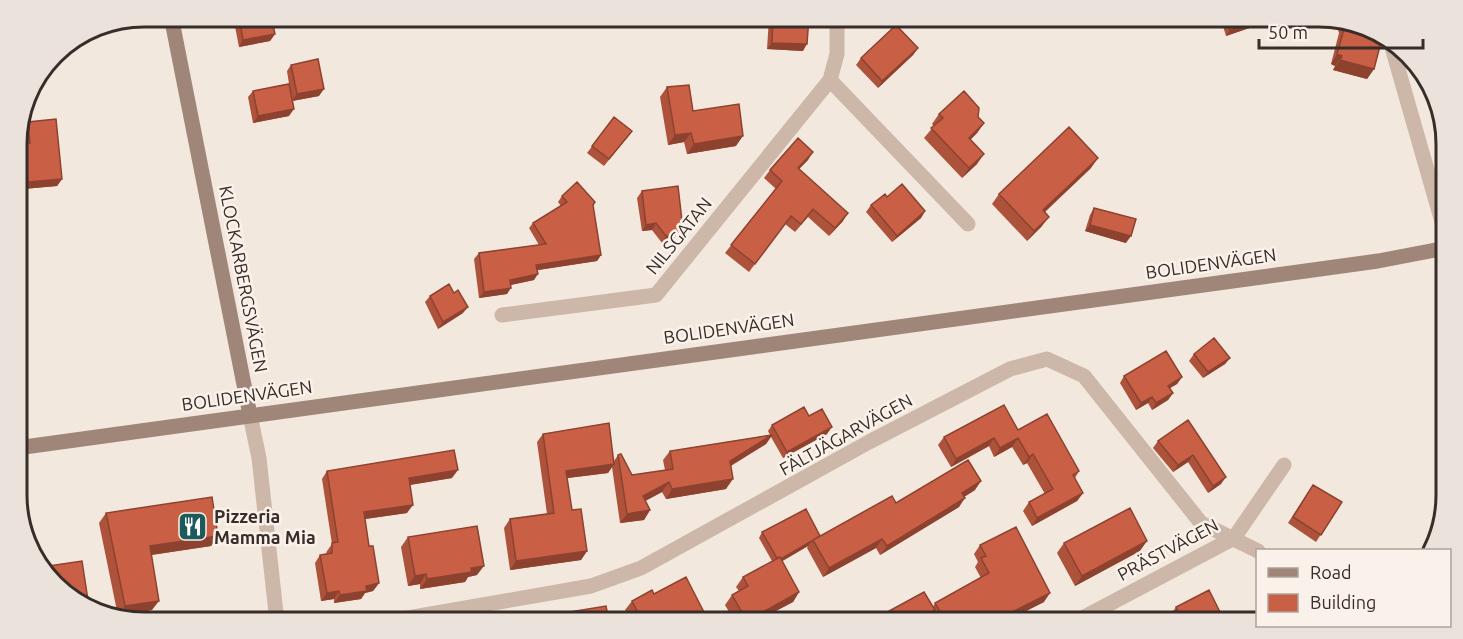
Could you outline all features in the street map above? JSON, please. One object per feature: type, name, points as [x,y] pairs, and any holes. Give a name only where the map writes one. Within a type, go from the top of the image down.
[{"type":"main road","name":"KLOCKARBERGSVÄGEN","points":[[173,27],[250,415]]},
{"type":"main road","name":"BOLIDENVÄGEN","points":[[27,447],[1378,261],[1436,250]]},
{"type":"street","points":[[837,27],[837,54],[831,80],[968,224]]},
{"type":"street","points":[[1394,54],[1436,201]]},
{"type":"street","name":"NILSGATAN","points":[[502,315],[657,295],[831,80]]},
{"type":"street","name":"FÄLTJÄGARVÄGEN","points":[[442,612],[591,586],[641,568],[869,442],[1010,369],[1047,359],[1084,376],[1201,523],[1256,550]]},
{"type":"street","name":"KLOCKARBERGSVÄGEN","points":[[250,415],[259,458],[276,612]]},
{"type":"street","name":"PRÄSTVÄGEN","points":[[1094,612],[1234,538],[1284,465]]},
{"type":"building","points":[[241,27],[273,27],[275,34],[243,40]]},
{"type":"building","points":[[773,27],[808,27],[807,44],[772,43]]},
{"type":"building","points":[[894,27],[898,27],[918,48],[882,81],[861,58]]},
{"type":"building","points":[[1344,30],[1380,45],[1374,69],[1340,60],[1342,56],[1337,54]]},
{"type":"building","points":[[318,59],[324,89],[297,94],[291,65]]},
{"type":"building","points":[[289,84],[294,109],[258,116],[253,91]]},
{"type":"building","points":[[689,85],[693,111],[739,104],[743,136],[694,144],[691,133],[675,135],[667,87]]},
{"type":"building","points":[[964,91],[979,108],[978,117],[984,123],[969,138],[984,154],[969,168],[931,128],[943,118],[939,114]]},
{"type":"building","points":[[614,117],[632,131],[609,159],[592,146]]},
{"type":"building","points":[[56,119],[62,179],[28,182],[27,144],[30,143],[29,122]]},
{"type":"building","points":[[1069,127],[1098,158],[1043,210],[1049,217],[1034,231],[999,194]]},
{"type":"building","points":[[798,138],[813,152],[798,168],[848,213],[835,228],[813,209],[801,224],[791,216],[755,264],[731,245],[782,181],[770,170]]},
{"type":"building","points":[[577,182],[595,202],[593,205],[601,255],[536,265],[538,274],[510,280],[511,288],[484,292],[479,253],[546,244],[533,223],[567,202],[562,196]]},
{"type":"building","points":[[902,184],[925,211],[897,236],[871,205],[885,194],[887,197]]},
{"type":"building","points":[[678,186],[682,221],[677,234],[666,236],[656,223],[646,225],[642,191]]},
{"type":"building","points":[[1094,208],[1136,219],[1131,236],[1090,225]]},
{"type":"building","points":[[449,284],[454,293],[458,290],[468,307],[443,322],[430,296]]},
{"type":"building","points":[[1214,338],[1230,358],[1208,372],[1194,354]]},
{"type":"building","points":[[1166,351],[1182,377],[1168,386],[1173,393],[1156,403],[1152,397],[1141,403],[1124,376]]},
{"type":"building","points":[[1004,405],[1018,430],[1047,414],[1079,471],[1073,475],[1083,493],[1037,518],[1029,502],[1053,489],[1033,454],[1029,457],[1018,438],[1000,448],[994,438],[956,459],[944,437]]},
{"type":"building","points":[[804,407],[809,416],[822,409],[832,427],[787,452],[772,425]]},
{"type":"building","points":[[1188,420],[1226,477],[1213,486],[1193,455],[1178,465],[1158,441]]},
{"type":"building","points":[[609,423],[614,464],[566,471],[572,510],[581,509],[587,551],[516,561],[510,519],[554,513],[543,434]]},
{"type":"building","points":[[772,435],[730,461],[733,479],[672,489],[669,482],[643,496],[650,510],[627,514],[618,455],[621,454],[632,475],[673,469],[670,451]]},
{"type":"building","points":[[454,450],[458,470],[409,478],[413,505],[364,512],[369,546],[373,546],[379,583],[366,586],[367,591],[340,595],[339,591],[327,593],[320,555],[332,553],[332,543],[338,542],[327,471]]},
{"type":"building","points":[[968,460],[981,481],[962,493],[965,498],[887,546],[882,539],[829,568],[813,540],[892,496],[896,503]]},
{"type":"building","points":[[1313,485],[1342,502],[1321,535],[1293,517]]},
{"type":"building","points":[[212,497],[218,536],[150,546],[159,601],[125,606],[106,513]]},
{"type":"building","points":[[1130,508],[1147,541],[1082,576],[1064,543]]},
{"type":"building","points":[[806,509],[820,536],[781,559],[777,558],[762,532]]},
{"type":"building","points":[[477,526],[484,566],[471,568],[472,572],[427,579],[426,574],[415,576],[408,537]]},
{"type":"building","points":[[1016,527],[1050,593],[1012,612],[940,612],[935,603],[989,573],[981,558],[986,556],[980,545]]},
{"type":"building","points":[[780,557],[799,592],[763,612],[742,612],[732,595],[748,586],[743,577]]},
{"type":"building","points":[[82,561],[88,597],[61,578],[51,566]]},
{"type":"building","points":[[686,577],[704,612],[638,612],[632,601],[652,590],[654,594]]},
{"type":"building","points":[[1209,590],[1220,612],[1179,612],[1176,607]]},
{"type":"building","points":[[924,592],[935,610],[932,612],[887,612]]},
{"type":"building","points":[[606,606],[607,612],[569,612]]},
{"type":"place","name":"Pizzeria Mamma Mia","points":[[193,527]]}]
